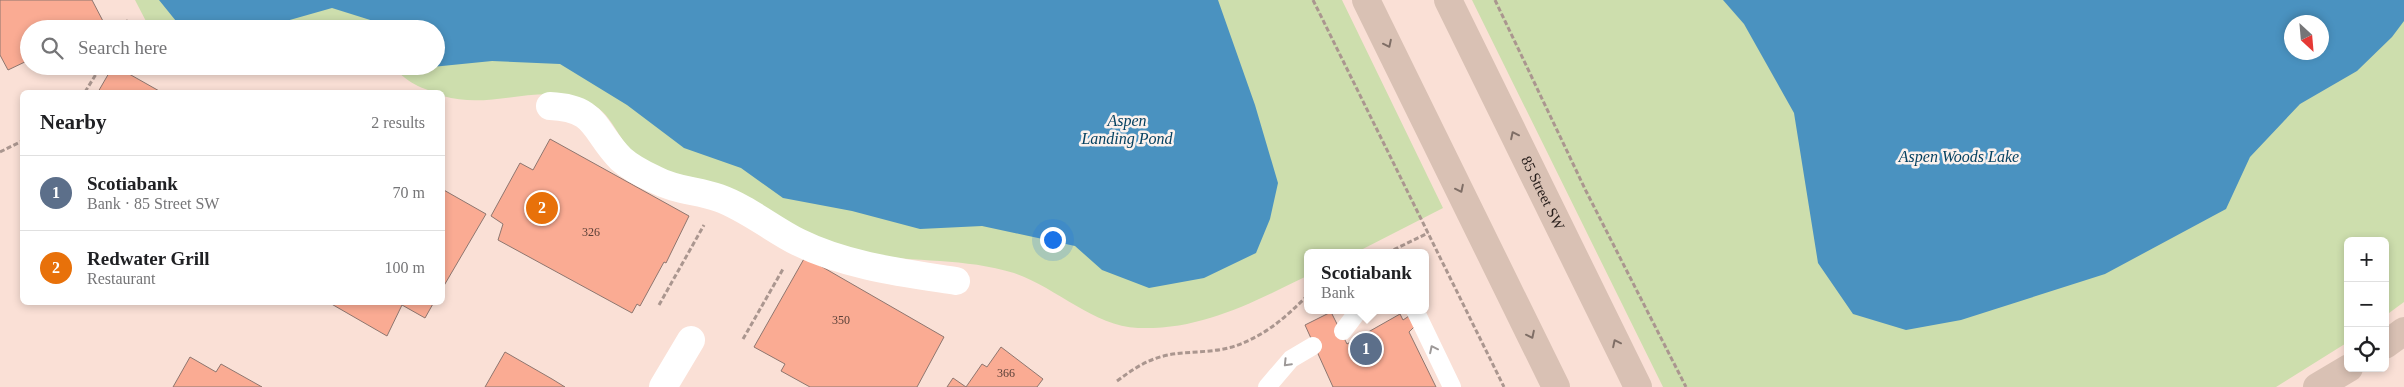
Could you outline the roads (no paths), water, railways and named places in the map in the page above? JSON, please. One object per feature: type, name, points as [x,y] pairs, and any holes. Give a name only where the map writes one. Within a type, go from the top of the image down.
[{"type":"main road","points":[[1366,0],[1556,387]]},
{"type":"main road","name":"85 Street SW","points":[[1448,0],[1638,387]]},
{"type":"main road","points":[[2389,342],[2404,331]]},
{"type":"main road","points":[[2317,387],[2344,371]]},
{"type":"street","points":[[550,106],[566,106],[585,114],[598,127],[622,160],[652,178],[674,188],[719,198],[798,243],[821,252],[865,264],[956,281]]},
{"type":"street","points":[[664,387],[691,340]]},
{"type":"lane","points":[[1342,331],[1355,314]]},
{"type":"lane","points":[[1417,314],[1452,387]]},
{"type":"lane","points":[[1267,387],[1291,359],[1313,346]]},
{"type":"water","name":"Aspen Landing Pond","points":[[159,0],[1218,0],[1255,105],[1278,183],[1270,219],[1256,253],[1204,278],[1149,288],[1102,270],[1075,246],[982,226],[920,229],[852,211],[783,198],[741,168],[684,148],[627,105],[560,64],[492,61],[445,66],[445,20],[370,20],[332,8],[290,20],[175,20]]},
{"type":"water","name":"Aspen Woods Lake","points":[[1723,0],[2404,0],[2404,21],[2392,37],[2357,71],[2300,104],[2250,157],[2226,209],[2105,274],[1961,320],[1906,330],[1853,314],[1818,263],[1794,113],[1744,24]]},
{"type":"place","name":"Redwater Grill","points":[[542,208]]},
{"type":"place","name":"Scotiabank","points":[[1366,349]]}]
